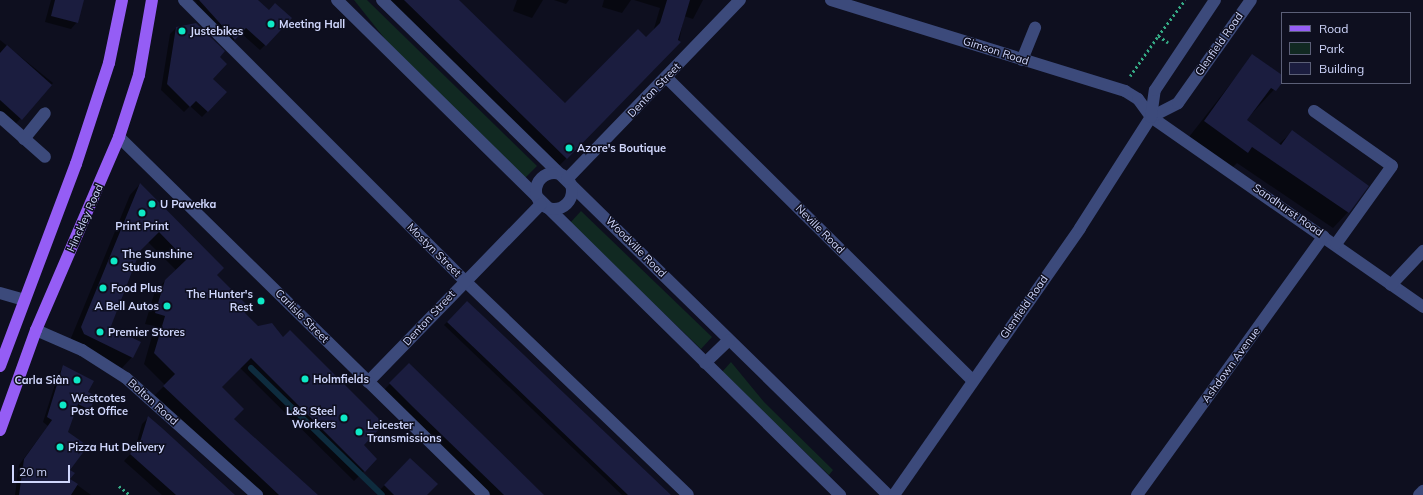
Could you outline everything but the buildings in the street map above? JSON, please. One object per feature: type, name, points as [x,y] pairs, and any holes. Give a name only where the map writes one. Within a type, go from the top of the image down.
[{"type":"main road","points":[[0,366],[109,63],[122,0]]},
{"type":"main road","name":"Hinckley Road","points":[[0,430],[36,330],[118,137],[139,75],[152,0]]},
{"type":"street","name":"Mostyn Street","points":[[184,0],[464,280],[688,495]]},
{"type":"street","points":[[337,0],[541,204],[840,495]]},
{"type":"street","name":"Woodville Road","points":[[382,0],[567,179],[888,495]]},
{"type":"street","name":"Denton Street","points":[[567,179],[740,0]]},
{"type":"street","name":"Gimson Road","points":[[831,0],[1125,91],[1138,99],[1151,117]]},
{"type":"street","name":"Glenfield Road","points":[[894,495],[1080,228],[1151,117],[1155,90],[1215,0]]},
{"type":"street","name":"Glenfield Road","points":[[1151,117],[1178,103],[1251,0]]},
{"type":"street","points":[[1022,60],[1035,28]]},
{"type":"street","name":"Neville Road","points":[[666,77],[973,381]]},
{"type":"street","points":[[1314,110],[1392,166],[1336,244]]},
{"type":"street","points":[[24,139],[45,113]]},
{"type":"street","points":[[0,117],[45,157]]},
{"type":"street","name":"Sandhurst Road","points":[[1151,117],[1336,244],[1423,307]]},
{"type":"street","name":"Carlisle Street","points":[[118,137],[484,495]]},
{"type":"street","points":[[556,173],[567,179],[572,189],[566,205],[556,210],[541,204],[536,192],[540,180],[556,173]]},
{"type":"street","name":"Denton Street","points":[[368,382],[464,280],[541,204]]},
{"type":"street","name":"Ashdown Avenue","points":[[1137,495],[1324,236]]},
{"type":"street","points":[[1391,285],[1423,251]]},
{"type":"street","points":[[0,293],[24,300]]},
{"type":"street","name":"Bolton Road","points":[[36,330],[82,350],[126,378],[256,495]]},
{"type":"street","points":[[704,363],[729,340]]},
{"type":"street","points":[[1419,495],[1423,491]]},
{"type":"path","points":[[1125,91],[1131,74],[1158,36]]},
{"type":"path","points":[[119,486],[130,495]]},
{"type":"green space","points":[[354,0],[367,0],[537,166],[525,178],[393,49]]},
{"type":"green space","points":[[581,211],[712,337],[701,349],[570,223]]},
{"type":"green space","points":[[731,362],[764,402],[833,470],[829,475],[722,372]]},
{"type":"waterway","points":[[251,368],[382,495]]},
{"type":"place","name":"Meeting Hall","points":[[271,24]]},
{"type":"place","name":"Justebikes","points":[[182,31]]},
{"type":"place","name":"Azore's Boutique","points":[[569,148]]},
{"type":"place","name":"U Pawełka","points":[[152,204]]},
{"type":"place","name":"Print Print","points":[[142,213]]},
{"type":"place","name":"The Sunshine Studio","points":[[114,261]]},
{"type":"place","name":"Food Plus","points":[[103,288]]},
{"type":"place","name":"The Hunter's Rest","points":[[261,301]]},
{"type":"place","name":"A Bell Autos","points":[[167,306]]},
{"type":"place","name":"Premier Stores","points":[[100,332]]},
{"type":"place","name":"Holmfields","points":[[305,379]]},
{"type":"place","name":"Carla Siân","points":[[77,380]]},
{"type":"place","name":"Westcotes Post Office","points":[[63,405]]},
{"type":"place","name":"L&S Steel Workers","points":[[344,418]]},
{"type":"place","name":"Leicester Transmissions","points":[[359,432]]},
{"type":"place","name":"Pizza Hut Delivery","points":[[60,447]]}]
